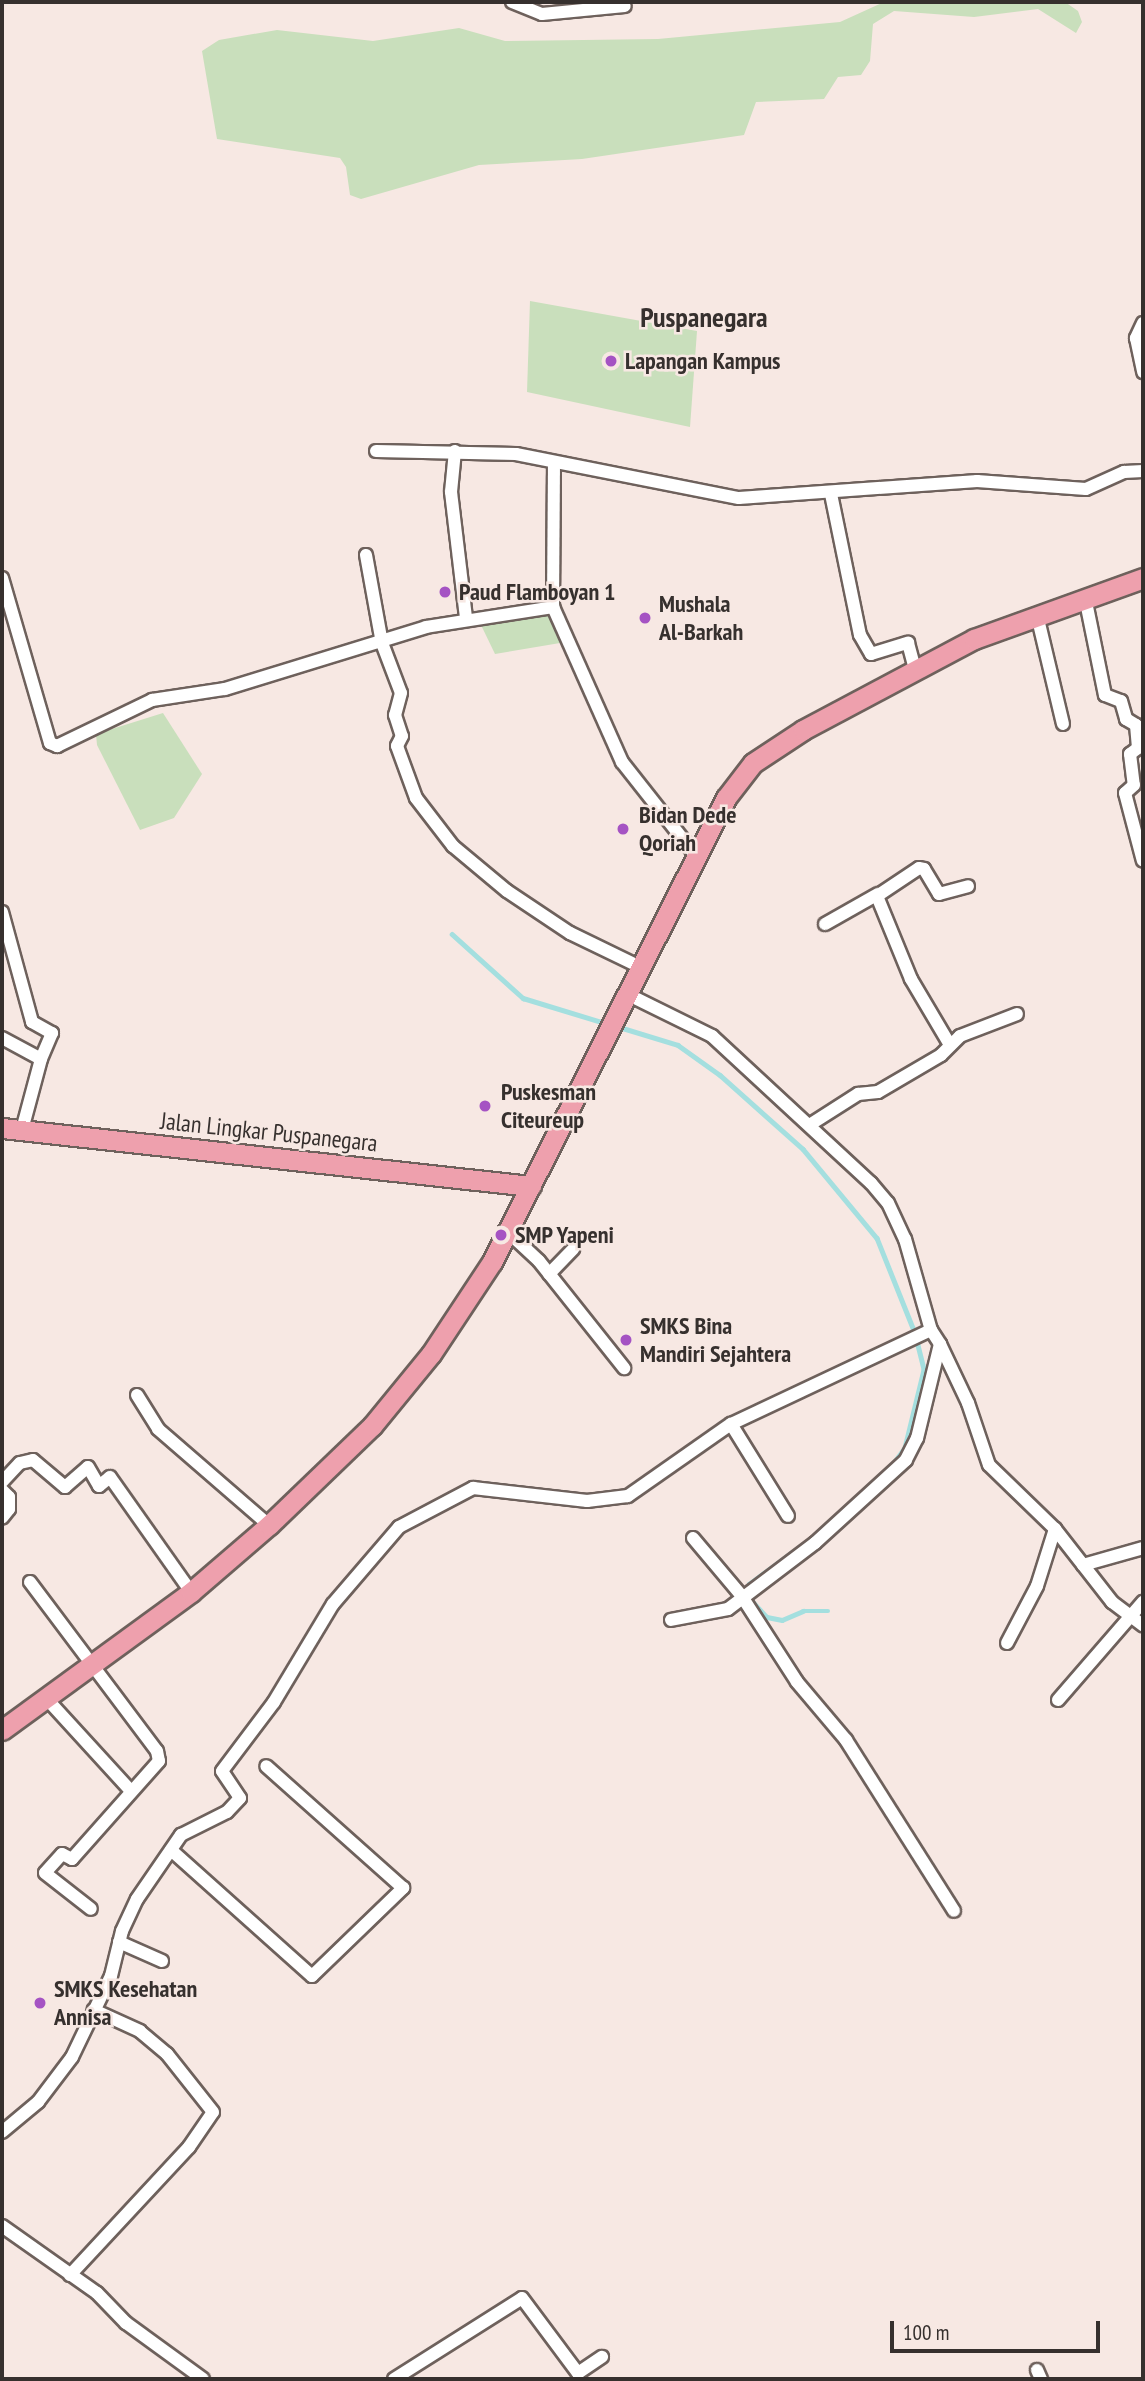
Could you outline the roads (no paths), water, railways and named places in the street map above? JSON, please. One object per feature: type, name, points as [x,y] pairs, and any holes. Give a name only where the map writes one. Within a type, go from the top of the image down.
[{"type":"main road","points":[[2,1730],[191,1592],[269,1525],[400,1394],[470,1298],[508,1232],[726,798],[753,763],[803,730],[915,669],[1037,615],[1143,578]]},
{"type":"main road","name":"Jalan Lingkar Puspanegara","points":[[2,1128],[531,1186]]},
{"type":"street","points":[[512,2],[542,14],[625,6]]},
{"type":"street","points":[[1143,323],[1136,338],[1143,372]]},
{"type":"street","points":[[376,451],[516,454],[739,498],[831,494],[977,481],[1086,489],[1124,472],[1143,471]]},
{"type":"street","points":[[455,451],[452,492],[466,618]]},
{"type":"street","points":[[554,461],[553,607],[622,762],[697,857]]},
{"type":"street","points":[[831,494],[860,635],[871,654],[908,643],[915,669]]},
{"type":"street","points":[[366,555],[382,643],[401,693],[395,715],[402,736],[397,746],[416,798],[453,846],[570,933],[642,968]]},
{"type":"street","points":[[2,578],[53,746],[81,738],[152,700],[225,688],[466,618],[553,607]]},
{"type":"street","points":[[1085,597],[1105,695],[1121,701],[1126,719],[1136,725],[1138,748],[1130,754],[1134,785],[1125,793],[1143,861]]},
{"type":"street","points":[[1037,615],[1063,724]]},
{"type":"street","points":[[825,924],[919,868],[925,869],[939,894],[968,886]]},
{"type":"street","points":[[878,894],[911,979],[950,1045]]},
{"type":"street","points":[[2,912],[32,1022],[52,1031],[41,1059],[22,1130]]},
{"type":"street","points":[[627,999],[712,1036],[811,1124],[888,1203],[905,1239],[923,1333],[940,1344],[989,1465],[1055,1529],[1112,1602],[1143,1625]]},
{"type":"street","points":[[811,1124],[858,1094],[878,1092],[974,1029],[1017,1014]]},
{"type":"street","points":[[2,1038],[41,1059]]},
{"type":"street","points":[[508,1232],[549,1274],[624,1368]]},
{"type":"street","points":[[549,1274],[573,1249]]},
{"type":"street","points":[[2,2132],[54,2084],[111,1976],[119,1942],[137,1899],[181,1835],[236,1803],[240,1793],[222,1771],[274,1702],[334,1604],[399,1527],[473,1488],[587,1501],[628,1496],[731,1424],[923,1333]]},
{"type":"street","points":[[671,1620],[722,1611],[816,1542],[905,1460],[917,1438],[940,1344]]},
{"type":"street","points":[[136,1395],[158,1429],[269,1525]]},
{"type":"street","points":[[731,1424],[788,1516]]},
{"type":"street","points":[[2,1482],[20,1463],[33,1460],[65,1487],[88,1467],[99,1486],[110,1477],[191,1592]]},
{"type":"street","points":[[2,1490],[9,1497],[9,1509],[2,1518]]},
{"type":"street","points":[[1007,1643],[1037,1586],[1055,1529]]},
{"type":"street","points":[[693,1538],[741,1595],[797,1682],[845,1740],[954,1911]]},
{"type":"street","points":[[1083,1565],[1143,1548]]},
{"type":"street","points":[[30,1582],[158,1751],[159,1761],[130,1790],[72,1859],[62,1854],[45,1872],[90,1909]]},
{"type":"street","points":[[1058,1700],[1143,1602]]},
{"type":"street","points":[[46,1698],[130,1790]]},
{"type":"street","points":[[171,1850],[313,1976],[403,1888],[266,1766]]},
{"type":"street","points":[[119,1942],[162,1961]]},
{"type":"street","points":[[70,2275],[163,2176],[213,2112],[167,2054],[140,2031],[94,2010]]},
{"type":"street","points":[[2,2226],[70,2275],[203,2379]]},
{"type":"street","points":[[394,2379],[522,2298],[578,2373],[602,2357]]},
{"type":"waterway","points":[[452,934],[523,998],[608,1024]]},
{"type":"waterway","points":[[616,1026],[678,1045],[720,1075],[803,1149],[877,1238],[915,1333],[924,1370],[905,1448],[892,1466]]},
{"type":"waterway","points":[[747,1590],[749,1584],[813,1537]]},
{"type":"waterway","points":[[752,1601],[767,1617],[782,1620],[803,1611],[828,1611]]},
{"type":"place","name":"Lapangan Kampus","points":[[611,361]]},
{"type":"place","name":"Paud Flamboyan 1","points":[[445,592]]},
{"type":"place","name":"Mushala Al-Barkah","points":[[645,618]]},
{"type":"place","name":"Bidan Dede Qoriah","points":[[623,829]]},
{"type":"place","name":"Puskesman Citeureup","points":[[485,1106]]},
{"type":"place","name":"SMP Yapeni","points":[[501,1235]]},
{"type":"place","name":"SMKS Bina Mandiri Sejahtera","points":[[626,1340]]},
{"type":"place","name":"SMKS Kesehatan Annisa","points":[[40,2003]]},
{"type":"district","name":"Puspanegara","points":[[704,317]]}]
